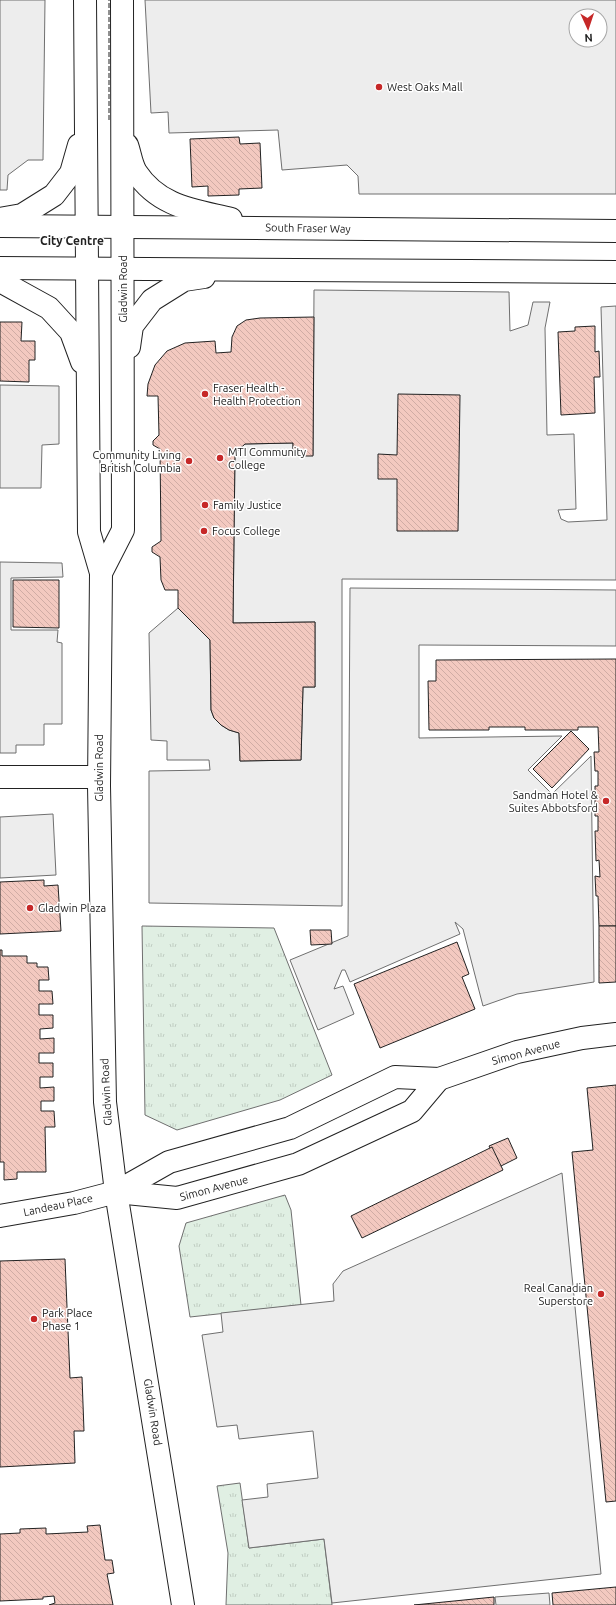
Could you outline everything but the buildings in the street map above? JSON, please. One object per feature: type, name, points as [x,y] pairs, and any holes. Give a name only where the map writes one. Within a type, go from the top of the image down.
[{"type":"main road","name":"Gladwin Road","points":[[85,0],[89,532],[101,573],[99,777],[105,1102],[116,1192],[183,1605]]},
{"type":"main road","name":"Gladwin Road","points":[[101,573],[123,530],[122,0]]},
{"type":"main road","points":[[0,219],[22,214],[54,196],[71,173],[85,126]]},
{"type":"main road","points":[[122,129],[136,171],[154,191],[179,207],[273,228]]},
{"type":"main road","name":"South Fraser Way","points":[[0,226],[616,231]]},
{"type":"main road","points":[[0,268],[616,272]]},
{"type":"main road","points":[[123,388],[132,326],[152,300],[184,280],[257,270]]},
{"type":"main road","points":[[0,281],[49,308],[71,332],[88,376]]},
{"type":"main road","points":[[0,777],[99,777]]},
{"type":"main road","name":"Simon Avenue","points":[[116,1192],[169,1162],[290,1128],[395,1077],[439,1079],[517,1052],[582,1038],[616,1034]]},
{"type":"main road","name":"Simon Avenue","points":[[116,1192],[177,1198],[298,1164],[412,1111],[439,1079]]},
{"type":"main road","name":"Landeau Place","points":[[0,1216],[74,1203],[116,1192]]},
{"type":"green space","points":[[142,926],[274,928],[332,1075],[280,1100],[177,1130],[145,1115]]},
{"type":"green space","points":[[285,1195],[291,1210],[301,1305],[190,1317],[179,1246],[186,1223]]},
{"type":"green space","points":[[240,1483],[249,1548],[324,1539],[332,1605],[226,1605],[228,1553],[217,1486]]},
{"type":"shaded area","points":[[0,0],[45,0],[43,160],[28,160],[8,175],[7,190],[0,190]]},
{"type":"shaded area","name":"West Oaks Mall","points":[[145,0],[616,0],[616,194],[359,194],[358,176],[347,165],[282,170],[278,130],[169,133],[168,112],[151,113]]},
{"type":"shaded area","points":[[314,290],[509,292],[510,331],[528,325],[533,302],[550,302],[545,328],[547,435],[574,434],[576,509],[558,510],[561,519],[568,522],[607,520],[601,307],[616,306],[616,580],[342,579],[342,906],[149,903],[149,771],[210,770],[209,760],[167,760],[167,741],[151,740],[149,633],[178,608],[210,640],[211,710],[214,718],[221,725],[229,730],[239,733],[240,761],[301,760],[303,687],[315,687],[315,622],[233,623],[235,453],[245,444],[293,443],[293,456],[313,455]]},
{"type":"shaded area","points":[[0,385],[59,386],[59,444],[42,445],[41,488],[0,488]]},
{"type":"shaded area","points":[[0,562],[62,563],[63,577],[11,578],[11,630],[58,630],[57,642],[62,643],[62,724],[44,724],[44,745],[16,745],[16,753],[0,753]]},
{"type":"shaded area","points":[[350,588],[616,590],[616,646],[419,645],[419,738],[562,736],[528,770],[552,794],[591,756],[594,982],[517,994],[483,1006],[463,929],[455,922],[460,934],[350,982],[345,970],[342,970],[334,989],[343,986],[354,1014],[318,1030],[290,960],[348,936]]},
{"type":"shaded area","points":[[53,814],[56,875],[0,878],[0,817]]},
{"type":"shaded area","points":[[562,1173],[601,1574],[332,1603],[324,1539],[249,1548],[242,1500],[268,1497],[267,1484],[318,1478],[313,1431],[239,1439],[237,1425],[217,1427],[202,1335],[223,1332],[221,1313],[334,1301],[333,1284],[343,1271]]},
{"type":"shaded area","points":[[549,1593],[550,1605],[496,1605],[495,1597]]},
{"type":"fence","points":[[109,0],[109,120]]},
{"type":"place","name":"West Oaks Mall","points":[[379,87]]},
{"type":"place","name":"Fraser Health - Health Protection","points":[[205,394]]},
{"type":"place","name":"MTI Community College","points":[[220,458]]},
{"type":"place","name":"Community Living British Columbia","points":[[189,461]]},
{"type":"place","name":"Family Justice","points":[[205,505]]},
{"type":"place","name":"Focus College","points":[[204,531]]},
{"type":"place","name":"Sandman Hotel & Suites Abbotsford","points":[[606,801]]},
{"type":"place","name":"Gladwin Plaza","points":[[30,908]]},
{"type":"place","name":"Real Canadian Superstore","points":[[601,1294]]},
{"type":"place","name":"Park Place Phase 1","points":[[34,1319]]},
{"type":"district","name":"City Centre","points":[[72,241]]}]
